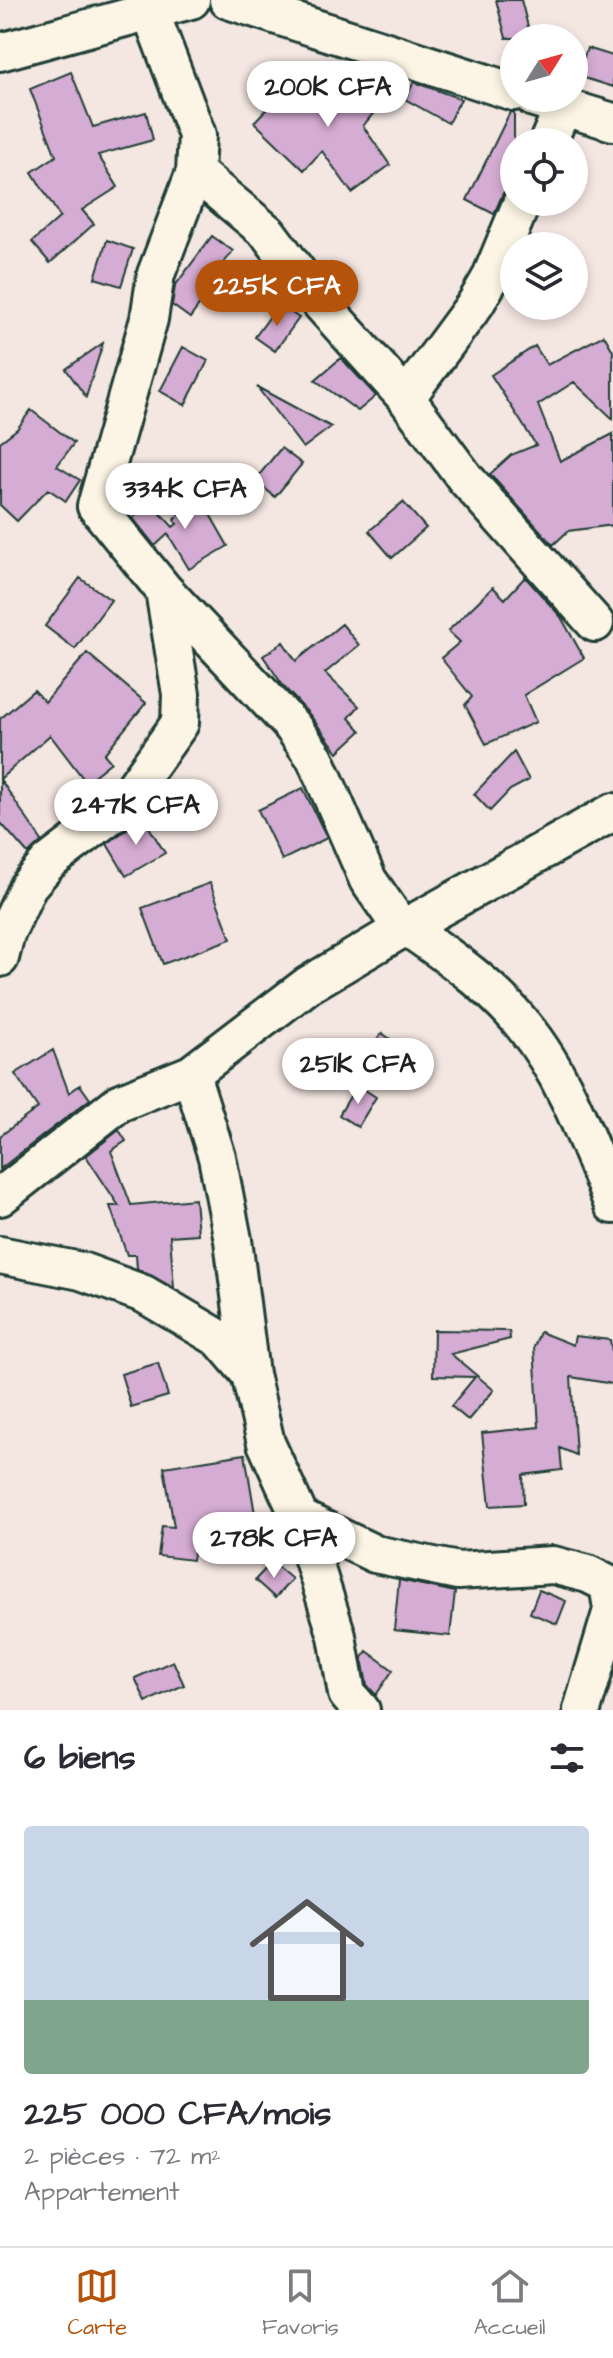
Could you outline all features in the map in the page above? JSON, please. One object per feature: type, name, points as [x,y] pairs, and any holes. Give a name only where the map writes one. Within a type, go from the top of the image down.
[{"type":"street","points":[[228,0],[500,87]]},
{"type":"street","points":[[0,52],[167,2],[197,135],[195,172],[156,274],[149,319],[96,506],[164,590],[292,726],[315,758],[368,880],[402,929],[411,930],[463,967],[524,1026],[561,1082],[613,1205]]},
{"type":"street","points":[[579,112],[613,122]]},
{"type":"street","points":[[195,172],[268,233],[322,305],[406,398],[465,478],[595,623]]},
{"type":"street","points":[[406,398],[476,303],[490,279],[516,216]]},
{"type":"street","points":[[0,958],[6,934],[28,886],[49,862],[119,809],[180,723],[181,694],[164,590]]},
{"type":"street","points":[[0,1197],[119,1103],[191,1074],[308,985],[613,812]]},
{"type":"street","points":[[191,1074],[217,1157],[233,1240],[250,1374],[266,1443],[300,1518],[337,1636],[347,1694],[361,1710]]},
{"type":"street","points":[[1,1256],[81,1271],[144,1294],[220,1339],[250,1374]]},
{"type":"street","points":[[300,1518],[375,1554],[458,1571],[553,1565],[588,1574],[608,1584],[612,1608],[582,1710]]},
{"type":"building","points":[[496,0],[521,0],[527,24],[502,24]]},
{"type":"building","points":[[588,48],[613,56],[613,87],[588,79]]},
{"type":"building","points":[[71,72],[93,127],[146,112],[153,140],[98,155],[118,187],[82,210],[94,224],[50,263],[32,242],[60,217],[32,172],[56,156],[30,89]]},
{"type":"building","points":[[303,72],[345,108],[373,74],[392,90],[363,126],[390,165],[352,193],[322,151],[304,170],[254,122],[282,93],[284,95]]},
{"type":"building","points":[[414,82],[461,99],[448,123],[405,99]]},
{"type":"building","points":[[510,112],[514,112],[514,128],[502,128]]},
{"type":"building","points":[[500,132],[500,200],[494,214],[467,200]]},
{"type":"building","points":[[212,236],[233,251],[223,264],[226,268],[190,318],[172,305],[175,286]]},
{"type":"building","points":[[107,240],[133,249],[121,286],[95,278]]},
{"type":"building","points":[[279,304],[299,318],[275,351],[255,337]]},
{"type":"building","points":[[604,335],[613,351],[613,419],[574,382],[538,405],[560,461],[613,434],[613,525],[568,531],[553,545],[490,474],[511,455],[536,445],[491,375],[535,346],[547,365]]},
{"type":"building","points":[[103,343],[86,397],[66,369]]},
{"type":"building","points":[[183,347],[208,361],[185,405],[160,391]]},
{"type":"building","points":[[341,358],[376,396],[358,411],[315,380]]},
{"type":"building","points":[[257,387],[331,427],[303,448]]},
{"type":"building","points":[[31,410],[74,443],[57,466],[80,480],[66,501],[48,489],[17,521],[0,505],[0,442],[17,429]]},
{"type":"building","points":[[281,448],[302,464],[275,497],[255,480]]},
{"type":"building","points":[[199,495],[228,546],[189,569],[168,534],[155,546],[133,518],[150,502],[173,527],[177,524],[174,520]]},
{"type":"building","points":[[403,502],[426,528],[392,558],[369,531]]},
{"type":"building","points":[[525,577],[561,617],[584,658],[524,695],[536,722],[486,744],[465,705],[472,697],[441,658],[460,642],[448,631],[493,587],[505,599]]},
{"type":"building","points":[[80,578],[111,600],[75,649],[45,626]]},
{"type":"building","points":[[342,624],[359,645],[325,673],[359,706],[349,718],[361,731],[338,752],[284,687],[263,656],[283,642],[296,661]]},
{"type":"building","points":[[87,653],[146,703],[104,754],[111,762],[86,782],[50,735],[0,779],[0,719],[34,690],[45,702]]},
{"type":"building","points":[[514,752],[529,780],[510,790],[490,811],[474,794]]},
{"type":"building","points":[[0,779],[42,841],[28,854],[0,822]]},
{"type":"building","points":[[303,788],[327,838],[282,860],[258,810]]},
{"type":"building","points":[[141,814],[165,853],[126,876],[107,844]]},
{"type":"building","points":[[210,883],[231,939],[163,964],[142,908]]},
{"type":"building","points":[[382,1033],[401,1047],[379,1079],[359,1065]]},
{"type":"building","points":[[53,1050],[69,1093],[80,1085],[90,1099],[0,1169],[0,1136],[38,1108],[15,1074]]},
{"type":"building","points":[[357,1085],[376,1097],[358,1127],[339,1115]]},
{"type":"building","points":[[119,1130],[126,1141],[111,1151],[131,1205],[195,1199],[198,1234],[170,1236],[174,1288],[137,1269],[136,1255],[127,1255],[110,1206],[119,1206],[86,1156]]},
{"type":"building","points":[[434,1330],[509,1331],[510,1339],[451,1354],[494,1390],[468,1420],[451,1406],[475,1377],[433,1376]]},
{"type":"building","points":[[540,1332],[573,1345],[575,1336],[610,1340],[613,1384],[571,1377],[576,1455],[560,1448],[562,1470],[523,1475],[524,1504],[490,1506],[482,1433],[539,1427],[534,1347]]},
{"type":"building","points":[[158,1363],[168,1396],[131,1407],[121,1374]]},
{"type":"building","points":[[245,1454],[256,1520],[269,1515],[278,1536],[254,1547],[248,1534],[193,1554],[192,1560],[158,1556],[162,1526],[174,1527],[164,1467]]},
{"type":"building","points":[[272,1562],[292,1579],[275,1598],[255,1580]]},
{"type":"building","points":[[399,1580],[455,1592],[450,1636],[394,1630]]},
{"type":"building","points":[[539,1590],[566,1601],[557,1624],[530,1613]]},
{"type":"building","points":[[367,1651],[393,1670],[376,1695],[367,1685],[362,1658]]},
{"type":"building","points":[[173,1661],[184,1685],[146,1702],[135,1678]]}]
